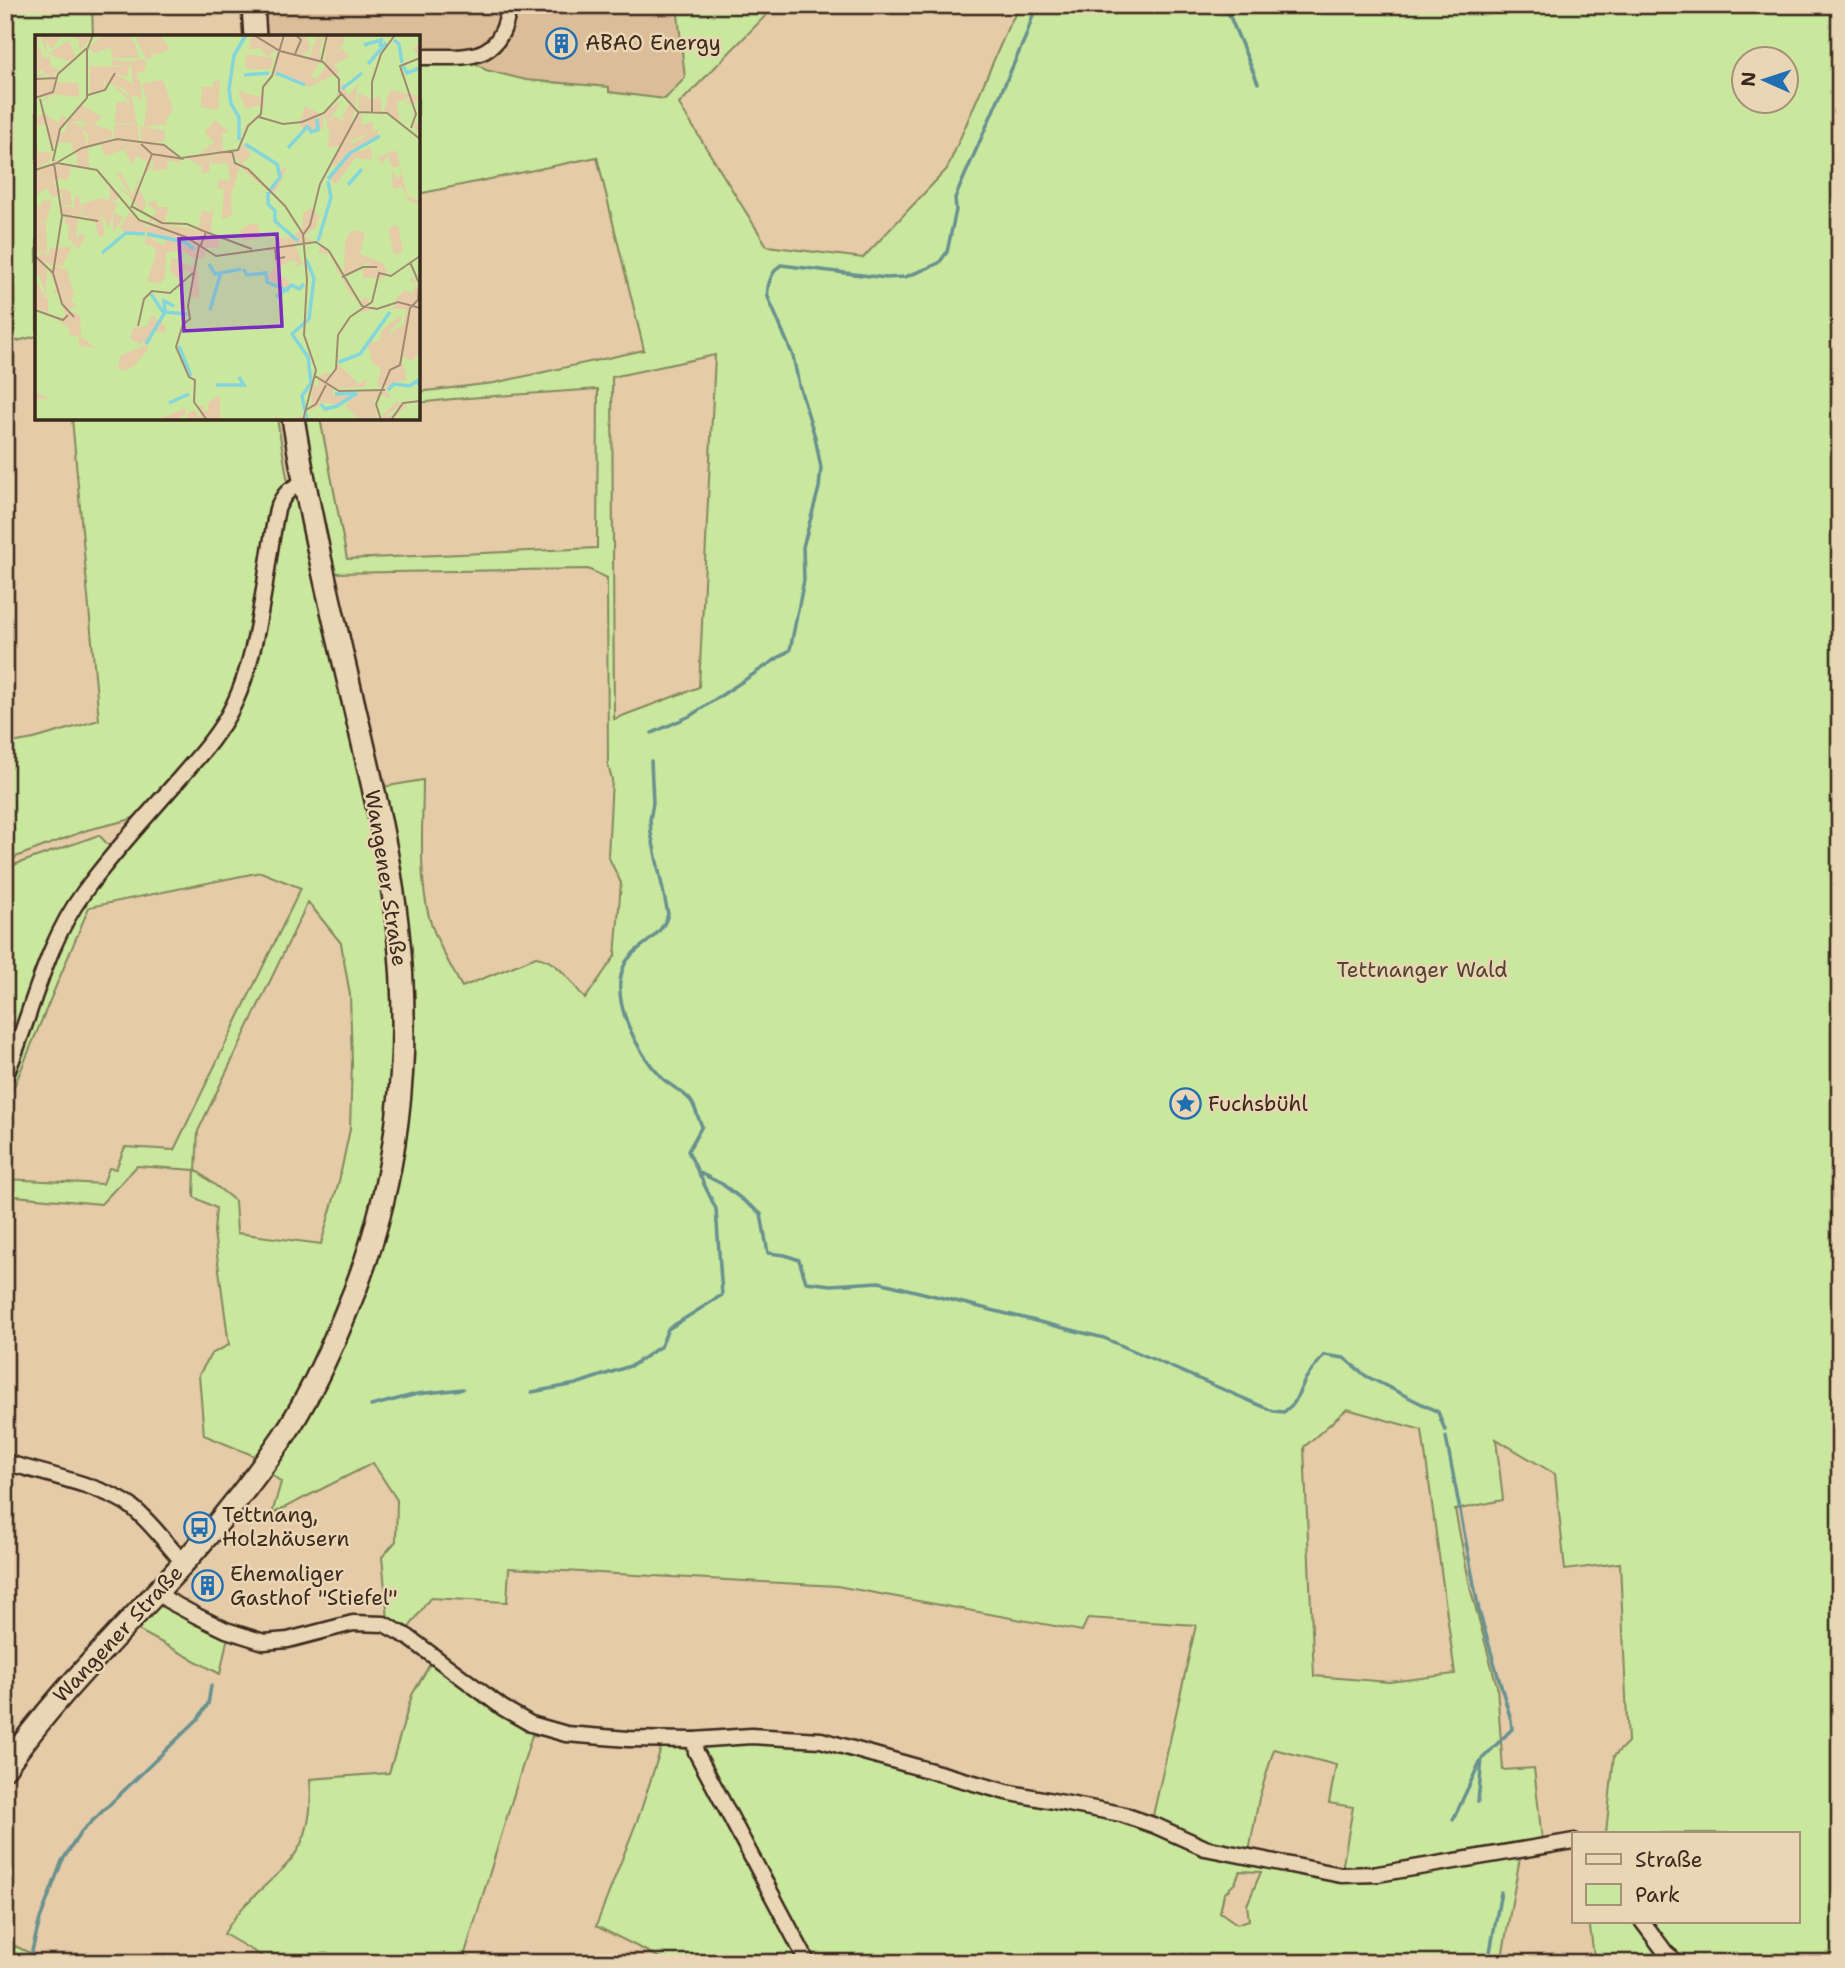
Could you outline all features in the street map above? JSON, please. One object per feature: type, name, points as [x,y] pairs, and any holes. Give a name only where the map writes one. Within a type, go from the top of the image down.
[{"type":"main road","points":[[253,5],[255,35]]},
{"type":"main road","name":"Wangener Straße","points":[[5,1768],[25,1738],[83,1670],[184,1563],[236,1501],[285,1434],[324,1362],[355,1294],[384,1194],[401,1088],[403,1026],[400,951],[393,896],[373,789],[305,484],[293,420]]},
{"type":"street","points":[[420,57],[468,57],[489,50],[506,26],[509,5]]},
{"type":"street","points":[[5,1077],[46,962],[62,927],[83,894],[132,831],[206,748],[233,706],[249,660],[277,509],[292,487],[305,484]]},
{"type":"street","points":[[5,1462],[120,1500],[132,1507],[184,1563]]},
{"type":"street","points":[[158,1591],[169,1601],[226,1630],[264,1642],[288,1640],[364,1622],[384,1624],[408,1637],[503,1708],[531,1724],[566,1734],[694,1740],[751,1736],[821,1740],[1006,1792],[1121,1814],[1205,1848],[1341,1875],[1378,1874],[1572,1841]]},
{"type":"street","points":[[694,1740],[696,1752],[808,1963]]},
{"type":"street","points":[[1644,1923],[1666,1953],[1678,1963]]},
{"type":"shaded area","points":[[263,5],[677,5],[685,78],[665,99],[608,92],[608,87],[526,80],[486,70],[475,63],[420,63],[420,35],[265,35]]},
{"type":"green space","points":[[5,5],[92,5],[93,35],[35,35],[35,336],[5,344]]},
{"type":"green space","name":"Tettnanger Wald","points":[[677,5],[776,5],[679,104],[767,246],[863,258],[947,169],[1009,25],[1021,5],[1840,5],[1840,1963],[1595,1963],[1589,1923],[1800,1923],[1800,1832],[1606,1832],[1614,1756],[1628,1742],[1620,1563],[1565,1570],[1555,1474],[1496,1439],[1503,1500],[1455,1510],[1471,1591],[1497,1686],[1503,1770],[1534,1768],[1542,1840],[1461,1854],[1457,1864],[1521,1852],[1501,1963],[812,1963],[703,1758],[701,1746],[707,1742],[811,1741],[983,1790],[1126,1817],[1206,1852],[1250,1854],[1246,1859],[1264,1865],[1333,1878],[1342,1870],[1353,1807],[1329,1803],[1336,1765],[1274,1749],[1259,1798],[1249,1852],[1199,1840],[1152,1820],[1196,1625],[1088,1618],[1082,1631],[837,1586],[509,1568],[507,1602],[430,1598],[408,1629],[388,1619],[382,1557],[396,1541],[397,1500],[373,1463],[272,1514],[281,1482],[269,1472],[315,1398],[341,1348],[370,1280],[390,1204],[405,1122],[411,1072],[404,925],[382,787],[423,780],[423,884],[429,917],[435,935],[462,987],[536,957],[558,967],[585,999],[615,956],[621,883],[608,856],[612,779],[608,766],[607,578],[588,569],[331,573],[301,420],[320,420],[347,559],[597,548],[598,389],[420,403],[420,392],[494,383],[644,350],[597,157],[420,194],[420,63],[475,63],[486,70],[526,80],[609,87],[609,92],[665,99],[685,78]],"holes":[[[715,355],[699,687],[614,719],[612,377]],[[1347,1409],[1422,1430],[1455,1674],[1389,1682],[1314,1676],[1304,1447]],[[1240,1871],[1261,1872],[1247,1905],[1249,1920],[1237,1924],[1220,1912],[1224,1894],[1235,1883]]]},
{"type":"green space","points":[[72,420],[277,420],[288,483],[246,656],[219,725],[144,813],[128,820],[87,830],[5,861],[5,744],[34,739],[99,720]]},
{"type":"green space","points":[[298,491],[366,790],[391,942],[394,1069],[382,1164],[360,1254],[313,1366],[287,1413],[257,1457],[204,1435],[199,1375],[211,1354],[229,1345],[214,1232],[216,1208],[194,1197],[195,1170],[137,1166],[101,1204],[5,1195],[5,1179],[103,1184],[109,1168],[116,1169],[125,1147],[174,1150],[301,888],[261,872],[89,907],[5,1108],[5,1085],[47,966],[85,894],[236,708],[285,501]],"holes":[[[308,902],[341,943],[350,995],[350,1129],[321,1244],[237,1233],[235,1201],[196,1170],[198,1131]]]},
{"type":"green space","points":[[99,835],[111,848],[59,925],[5,1067],[5,868]]},
{"type":"green space","points":[[167,1595],[229,1631],[220,1674],[136,1629]]},
{"type":"green space","points":[[433,1659],[561,1737],[532,1735],[462,1963],[262,1963],[262,1956],[224,1934],[254,1896],[296,1853],[305,1834],[310,1810],[310,1779],[389,1773],[412,1695]]},
{"type":"green space","points":[[662,1745],[677,1745],[690,1752],[802,1963],[670,1963],[596,1926],[640,1813]]},
{"type":"green space","points":[[15,1946],[51,1963],[7,1963]]},
{"type":"waterway","points":[[652,733],[690,716],[790,650],[804,580],[803,547],[819,488],[821,468],[793,356],[768,297],[772,275],[781,265],[886,278],[905,277],[939,263],[947,252],[956,210],[955,198],[1034,12],[1040,5]]},
{"type":"waterway","points":[[1225,5],[1258,83]]},
{"type":"waterway","points":[[532,1392],[576,1384],[633,1365],[661,1346],[668,1329],[722,1295],[716,1209],[688,1151],[702,1126],[691,1101],[662,1078],[635,1041],[620,995],[620,980],[628,959],[659,931],[668,914],[651,833],[651,761]]},
{"type":"waterway","points":[[698,1172],[722,1184],[761,1214],[768,1253],[799,1260],[806,1282],[831,1285],[879,1282],[1104,1338],[1273,1411],[1284,1412],[1294,1403],[1306,1378],[1324,1355],[1344,1358],[1366,1376],[1438,1412],[1445,1430]]},
{"type":"waterway","points":[[371,1406],[417,1394],[463,1389]]},
{"type":"waterway","points":[[1446,1437],[1479,1611],[1512,1729],[1482,1759],[1478,1802]]},
{"type":"waterway","points":[[29,1963],[40,1919],[62,1861],[81,1832],[198,1719],[208,1704],[211,1686]]},
{"type":"waterway","points":[[1453,1820],[1480,1762]]},
{"type":"waterway","points":[[1488,1963],[1501,1892]]},
{"type":"place","name":"ABAO Energy","points":[[562,43]]},
{"type":"place","name":"Fuchsbühl","points":[[1185,1104]]},
{"type":"place","name":"Tettnang, Holzhäusern","points":[[199,1527]]},
{"type":"place","name":"Ehemaliger Gasthof \"Stiefel\"","points":[[207,1586]]}]
